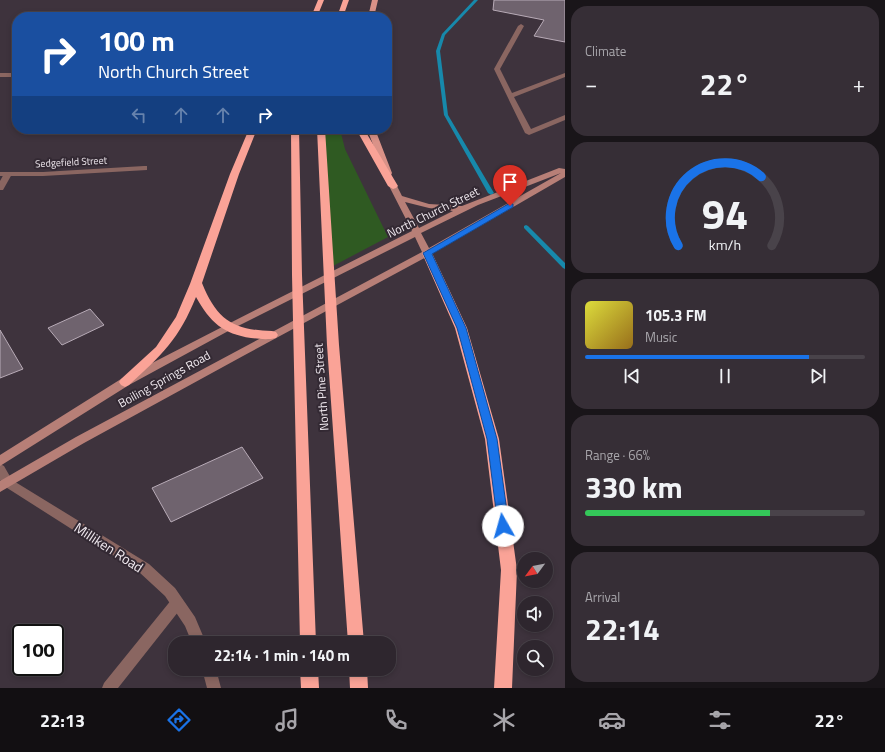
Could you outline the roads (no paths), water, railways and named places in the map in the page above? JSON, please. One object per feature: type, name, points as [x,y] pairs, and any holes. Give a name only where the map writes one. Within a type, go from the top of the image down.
[{"type":"highway","points":[[316,12],[321,0]]},
{"type":"highway","points":[[342,12],[346,0]]},
{"type":"highway","points":[[125,382],[153,358],[170,337],[196,283],[238,163],[251,134]]},
{"type":"highway","name":"North Pine Street","points":[[295,134],[297,275],[308,636]]},
{"type":"highway","name":"North Pine Street","points":[[321,134],[333,337],[355,636]]},
{"type":"highway","points":[[363,134],[393,186]]},
{"type":"highway","points":[[428,253],[461,328],[492,439],[509,570],[503,688]]},
{"type":"highway","points":[[196,283],[202,300],[212,315],[229,327],[245,334],[277,333]]},
{"type":"highway","points":[[309,676],[310,688]]},
{"type":"highway","points":[[358,676],[359,688]]},
{"type":"main road","points":[[372,12],[376,0]]},
{"type":"main road","points":[[373,134],[393,186],[428,253],[565,174]]},
{"type":"main road","name":"North Church Street","points":[[314,285],[464,209],[565,169]]},
{"type":"main road","points":[[399,198],[429,206],[464,209]]},
{"type":"main road","name":"Boiling Springs Road","points":[[4,485],[80,440],[428,253]]},
{"type":"main road","name":"Boiling Springs Road","points":[[0,460],[125,382],[229,327],[314,285]]},
{"type":"street","points":[[521,26],[497,69],[510,96],[529,133],[565,117]]},
{"type":"street","points":[[510,96],[565,74]]},
{"type":"street","points":[[0,75],[12,75]]},
{"type":"street","name":"Sedgefield Street","points":[[4,174],[43,174],[144,168]]},
{"type":"street","points":[[0,188],[4,174]]},
{"type":"street","name":"Milliken Road","points":[[0,469],[4,485],[144,568],[170,592],[190,622],[196,636]]},
{"type":"street","points":[[109,688],[177,603]]},
{"type":"street","points":[[211,676],[214,688]]},
{"type":"waterway","points":[[476,0],[443,35],[438,51],[446,115],[491,193]]},
{"type":"waterway","points":[[526,227],[565,267]]}]
